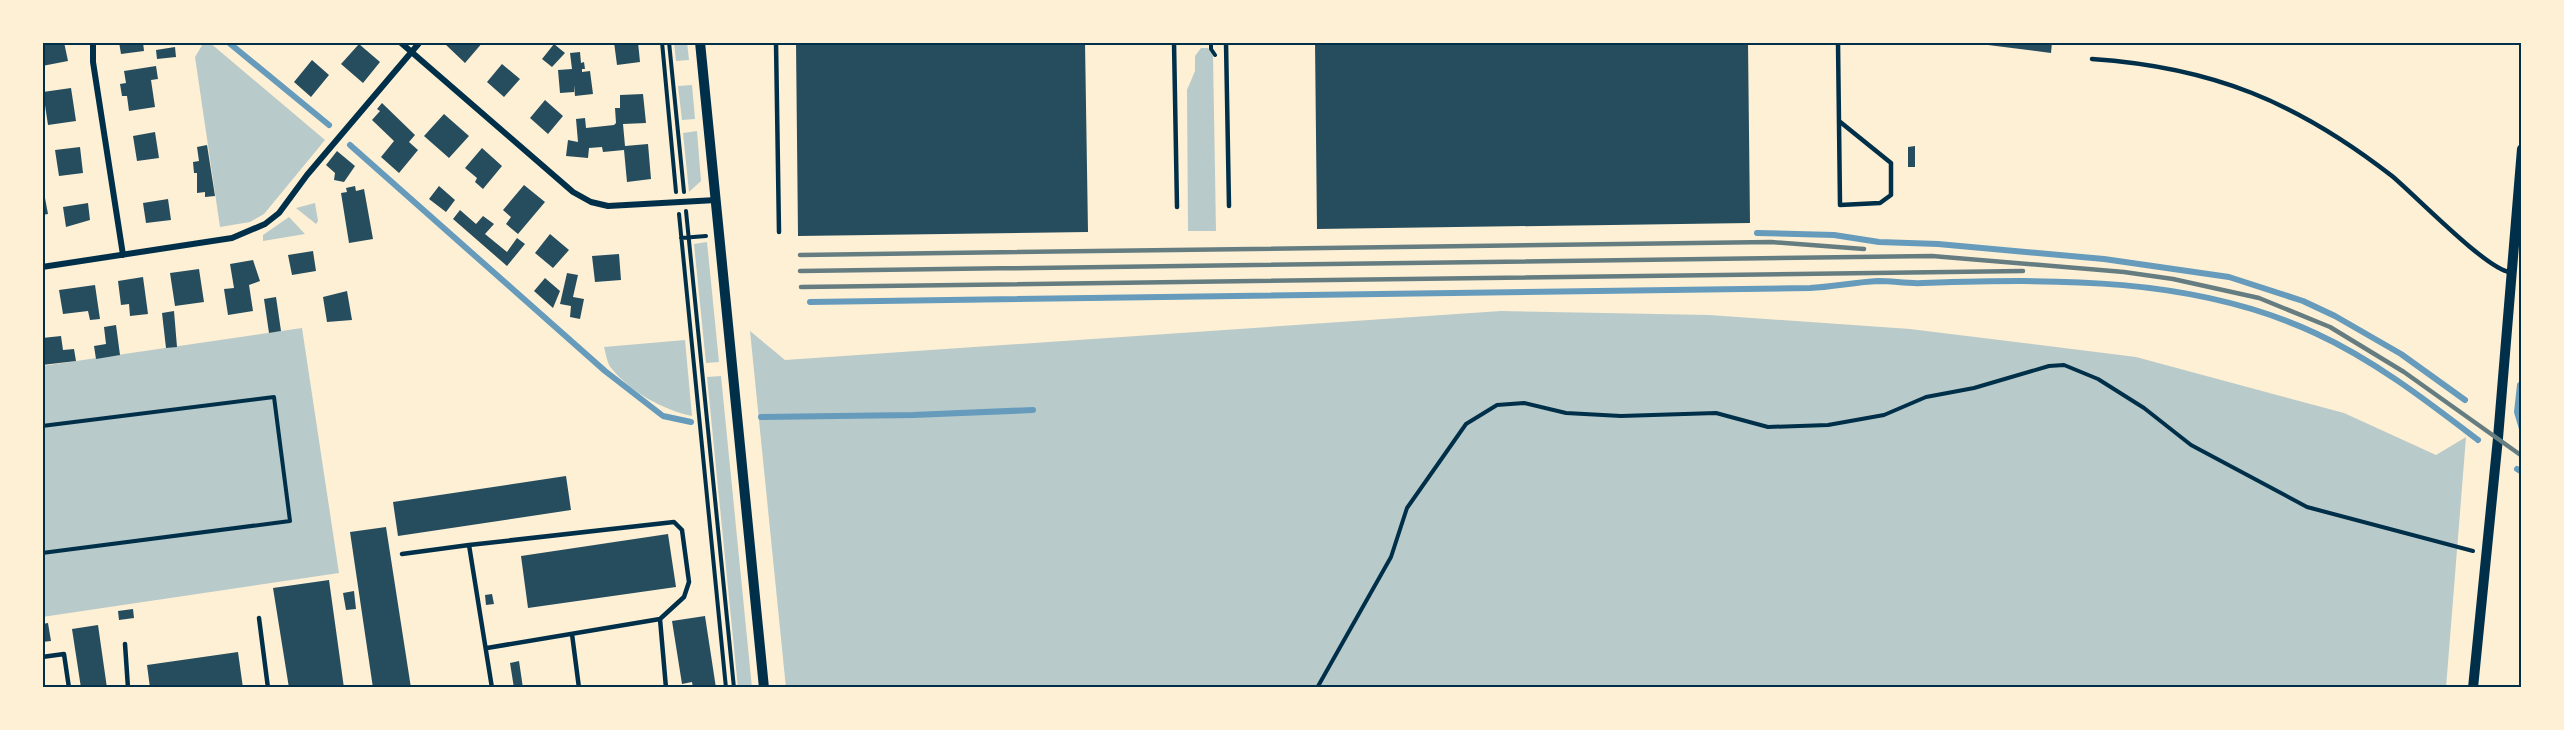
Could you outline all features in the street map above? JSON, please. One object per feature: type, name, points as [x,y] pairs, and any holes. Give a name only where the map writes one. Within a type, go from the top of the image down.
[{"type":"street","points":[[93,42],[93,62],[123,255]]},
{"type":"street","points":[[400,42],[573,192],[591,202],[608,206],[716,200]]},
{"type":"street","points":[[42,267],[232,238],[265,224],[279,213],[308,175],[420,42]]},
{"type":"street","points":[[700,42],[764,688]]},
{"type":"street","points":[[2473,688],[2498,438],[2522,149]]},
{"type":"lane","points":[[776,42],[779,232]]},
{"type":"lane","points":[[1174,42],[1177,207]]},
{"type":"lane","points":[[1226,42],[1229,206]]},
{"type":"lane","points":[[1838,42],[1840,205],[1880,203],[1891,195],[1891,163],[1839,121]]},
{"type":"lane","points":[[2092,59],[2151,64],[2188,71],[2234,85],[2281,105],[2351,146],[2431,210],[2493,267],[2510,272]]},
{"type":"lane","points":[[402,554],[674,522],[682,530],[689,582],[684,597],[660,619],[487,648]]},
{"type":"lane","points":[[469,545],[492,688]]},
{"type":"lane","points":[[258,618],[268,688]]},
{"type":"lane","points":[[660,619],[666,688]]},
{"type":"lane","points":[[572,634],[579,688]]},
{"type":"lane","points":[[125,644],[128,688]]},
{"type":"lane","points":[[42,657],[64,654],[69,688]]},
{"type":"path","points":[[662,42],[682,203],[734,688]]},
{"type":"path","points":[[669,42],[726,688]]},
{"type":"path","points":[[1317,688],[1391,557],[1407,508],[1467,424],[1497,405],[1524,403],[1566,413],[1621,416],[1716,413],[1768,427],[1828,425],[1884,415],[1926,397],[1974,387],[2049,366],[2064,365],[2098,379],[2144,408],[2191,445],[2307,507],[2486,554]]},
{"type":"path","points":[[42,426],[274,397],[290,521],[42,553]]},
{"type":"shaded area","points":[[204,42],[209,42],[325,140],[264,214],[250,222],[220,227],[195,57]]},
{"type":"shaded area","points":[[674,42],[687,42],[689,60],[676,61]]},
{"type":"shaded area","points":[[1201,48],[1208,48],[1213,56],[1216,231],[1188,231],[1187,90],[1195,71],[1195,56]]},
{"type":"shaded area","points":[[692,85],[695,119],[682,120],[678,86]]},
{"type":"shaded area","points":[[697,131],[701,181],[689,192],[683,133]]},
{"type":"shaded area","points":[[315,203],[318,221],[316,224],[296,208]]},
{"type":"shaded area","points":[[289,217],[305,234],[263,241],[263,235]]},
{"type":"shaded area","points":[[707,242],[719,362],[706,363],[694,244]]},
{"type":"shaded area","points":[[1501,311],[1709,315],[1910,329],[2136,357],[2344,413],[2436,455],[2466,437],[2446,688],[786,688],[750,331],[785,360]]},
{"type":"shaded area","points":[[302,328],[339,573],[42,617],[42,366]]},
{"type":"shaded area","points":[[685,340],[692,416],[659,405],[628,385],[610,367],[604,347]]},
{"type":"shaded area","points":[[721,376],[752,688],[738,688],[707,377]]},
{"type":"building","points":[[42,42],[64,42],[68,61],[42,66]]},
{"type":"building","points":[[119,42],[143,42],[144,51],[121,54]]},
{"type":"building","points":[[447,42],[483,42],[465,63],[445,44]]},
{"type":"building","points":[[614,42],[638,42],[640,62],[617,65]]},
{"type":"building","points":[[796,42],[1085,42],[1088,232],[798,236]]},
{"type":"building","points":[[1315,42],[1748,42],[1750,223],[1317,229]]},
{"type":"building","points":[[1964,42],[2052,42],[2051,53]]},
{"type":"building","points":[[359,44],[380,62],[363,83],[341,64]]},
{"type":"building","points":[[554,44],[565,53],[552,67],[542,59]]},
{"type":"building","points":[[175,47],[176,57],[157,59],[156,50]]},
{"type":"building","points":[[580,52],[581,63],[584,62],[585,69],[582,69],[582,72],[590,71],[593,94],[575,96],[574,85],[574,92],[560,93],[558,70],[572,69],[570,53]]},
{"type":"building","points":[[312,60],[329,75],[311,97],[294,82]]},
{"type":"building","points":[[502,64],[520,79],[504,97],[487,82]]},
{"type":"building","points":[[156,66],[158,79],[151,80],[155,107],[129,111],[127,96],[122,96],[120,84],[126,83],[124,71]]},
{"type":"building","points":[[71,88],[76,121],[48,125],[43,92]]},
{"type":"building","points":[[643,94],[646,123],[623,124],[625,146],[648,144],[651,179],[627,182],[624,150],[603,152],[602,147],[589,148],[588,158],[566,156],[568,140],[578,142],[576,119],[585,118],[586,128],[614,125],[616,123],[615,108],[620,108],[620,95]]},
{"type":"building","points":[[545,100],[563,116],[548,134],[530,118]]},
{"type":"building","points":[[382,103],[415,135],[409,142],[418,150],[399,173],[381,157],[394,141],[372,120],[380,111],[377,109]]},
{"type":"building","points":[[444,114],[469,136],[449,158],[424,136]]},
{"type":"building","points":[[155,132],[159,158],[137,161],[133,136]]},
{"type":"building","points":[[207,145],[215,196],[205,197],[205,192],[197,193],[197,173],[194,173],[193,162],[199,161],[197,147]]},
{"type":"building","points":[[1915,146],[1915,167],[1908,167],[1908,147]]},
{"type":"building","points":[[80,147],[83,173],[59,176],[55,150]]},
{"type":"building","points":[[482,148],[502,166],[483,189],[475,182],[477,178],[465,168]]},
{"type":"building","points":[[337,151],[355,166],[344,182],[334,180],[335,173],[326,165]]},
{"type":"building","points":[[42,182],[48,214],[42,215]]},
{"type":"building","points":[[524,185],[545,202],[518,234],[506,224],[511,217],[503,210]]},
{"type":"building","points":[[355,186],[356,191],[364,189],[373,239],[349,243],[341,193],[347,192],[346,188]]},
{"type":"building","points":[[439,186],[455,200],[446,212],[429,199]]},
{"type":"building","points":[[168,199],[171,220],[146,223],[143,203]]},
{"type":"building","points":[[88,203],[90,220],[66,227],[63,207]]},
{"type":"building","points":[[460,210],[476,224],[483,216],[494,224],[485,234],[507,252],[517,238],[525,244],[507,266],[453,219]]},
{"type":"building","points":[[550,234],[569,250],[553,268],[535,253]]},
{"type":"building","points":[[313,251],[316,271],[292,275],[288,255]]},
{"type":"building","points":[[619,254],[621,280],[595,282],[592,256]]},
{"type":"building","points":[[253,260],[260,281],[249,285],[253,311],[228,315],[224,289],[234,288],[230,264]]},
{"type":"building","points":[[199,269],[204,302],[175,306],[170,273]]},
{"type":"building","points":[[567,273],[578,275],[573,297],[584,299],[580,319],[570,317],[571,306],[560,304]]},
{"type":"building","points":[[143,277],[148,314],[130,316],[129,304],[121,305],[118,281]]},
{"type":"building","points":[[545,278],[560,291],[553,308],[534,291]]},
{"type":"building","points":[[95,285],[100,319],[90,320],[88,311],[63,314],[59,290]]},
{"type":"building","points":[[347,291],[352,320],[327,322],[323,297]]},
{"type":"building","points":[[276,297],[281,331],[269,333],[264,299]]},
{"type":"building","points":[[174,311],[177,347],[166,348],[162,313]]},
{"type":"building","points":[[116,325],[120,355],[96,359],[94,346],[106,344],[104,327]]},
{"type":"building","points":[[61,336],[63,350],[74,349],[76,361],[42,365],[42,338]]},
{"type":"building","points":[[566,476],[571,510],[398,536],[393,502]]},
{"type":"building","points":[[386,527],[411,688],[373,688],[350,532]]},
{"type":"building","points":[[668,534],[676,587],[528,608],[521,556]]},
{"type":"building","points":[[329,580],[344,688],[289,688],[273,588]]},
{"type":"building","points":[[354,591],[356,609],[346,610],[343,593]]},
{"type":"building","points":[[492,594],[494,604],[486,605],[485,595]]},
{"type":"building","points":[[133,609],[134,618],[119,620],[118,611]]},
{"type":"building","points":[[705,616],[716,688],[693,688],[692,682],[682,684],[672,621]]},
{"type":"building","points":[[48,623],[51,641],[42,642],[42,624]]},
{"type":"building","points":[[98,625],[107,688],[81,688],[72,629]]},
{"type":"building","points":[[238,652],[243,688],[150,688],[147,665]]},
{"type":"building","points":[[519,661],[523,688],[514,688],[510,663]]},
{"type":"waterway","points":[[228,42],[329,125]]},
{"type":"waterway","points":[[350,145],[605,371],[663,416],[691,422]]},
{"type":"waterway","points":[[1757,233],[1834,235],[1879,242],[1938,244],[2104,259],[2229,277],[2303,301],[2335,316],[2401,354],[2465,400]]},
{"type":"waterway","points":[[810,302],[1810,288],[1878,281],[1917,283],[2023,281],[2123,285],[2172,291],[2221,301],[2269,314],[2315,333],[2379,368],[2478,440]]},
{"type":"waterway","points":[[2520,385],[2517,412],[2522,429]]},
{"type":"waterway","points":[[761,417],[913,415],[1033,410]]},
{"type":"waterway","points":[[2517,469],[2522,472]]},
{"type":"railway","points":[[800,255],[1771,242],[1864,249]]},
{"type":"railway","points":[[800,271],[1932,256],[2124,272],[2173,279],[2259,298],[2330,327],[2404,372],[2522,456]]},
{"type":"railway","points":[[801,287],[2023,271]]}]
